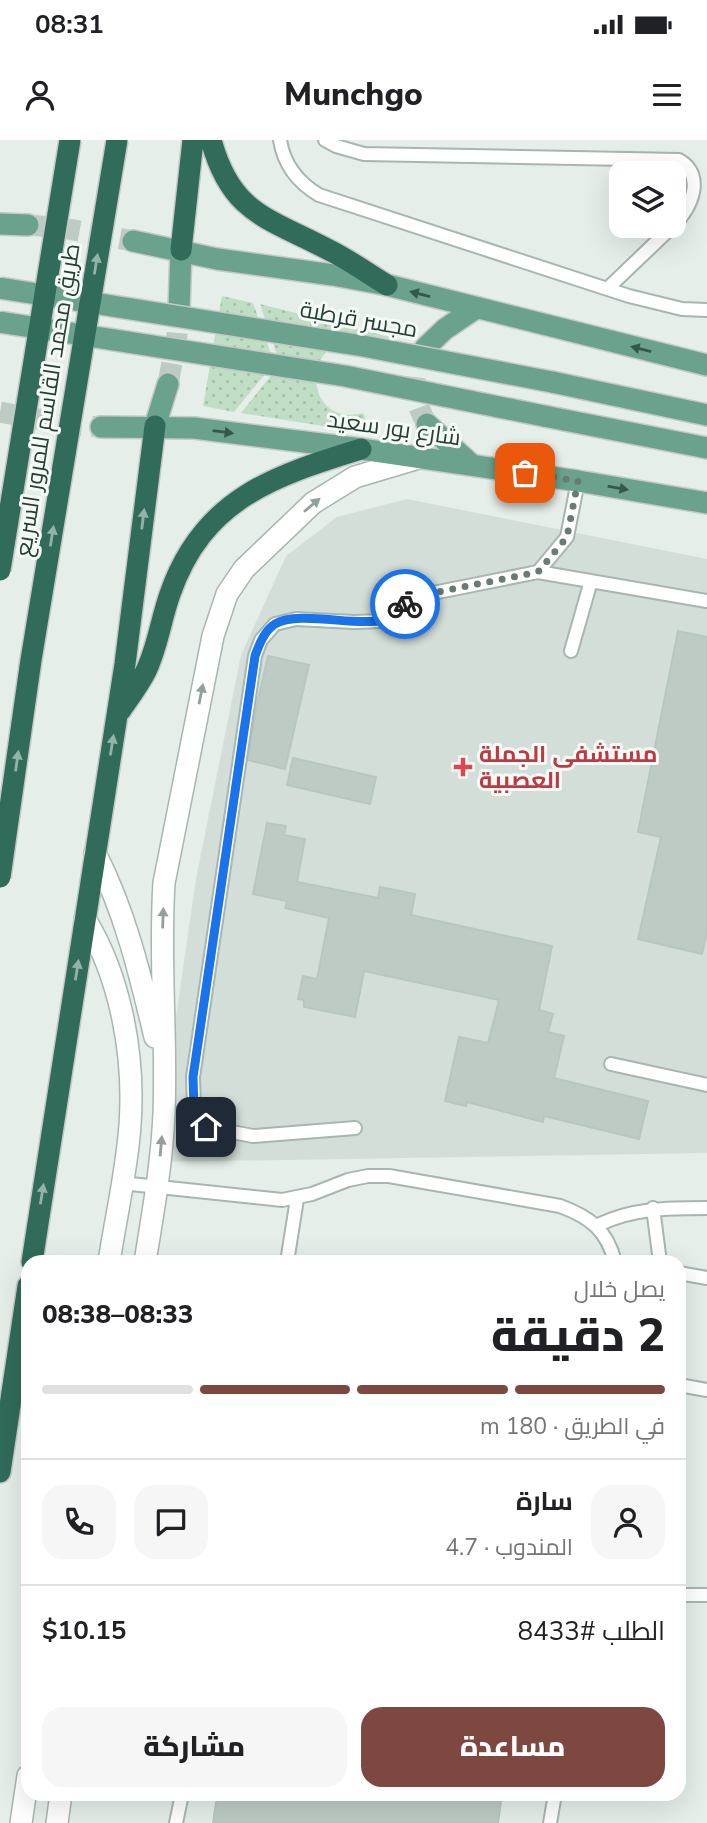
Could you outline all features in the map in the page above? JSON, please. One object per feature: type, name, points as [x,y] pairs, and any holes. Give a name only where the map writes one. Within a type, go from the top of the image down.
[{"type":"highway","name":"طريق محمد القاسم للمرور السريع","points":[[0,570],[71,140]]},
{"type":"highway","name":"طريق محمد القاسم للمرور السريع","points":[[0,877],[31,660],[117,140]]},
{"type":"highway","points":[[181,250],[193,140]]},
{"type":"highway","points":[[211,140],[223,176],[248,207],[270,222],[328,249],[387,285]]},
{"type":"highway","points":[[33,1255],[117,716],[155,426]]},
{"type":"highway","points":[[117,716],[146,670],[179,572],[202,535],[217,518],[251,491],[271,480],[361,449]]},
{"type":"highway","points":[[0,1472],[21,1332]]},
{"type":"main road","points":[[0,224],[28,225]]},
{"type":"main road","points":[[133,241],[217,259],[387,285],[707,365]]},
{"type":"main road","points":[[179,310],[181,250]]},
{"type":"main road","name":"مجسر قرطبة","points":[[0,288],[363,346],[707,415]]},
{"type":"main road","points":[[425,348],[445,329],[476,308]]},
{"type":"main road","points":[[0,322],[345,376],[707,448]]},
{"type":"main road","points":[[155,426],[168,384]]},
{"type":"main road","points":[[427,424],[472,466]]},
{"type":"main road","name":"شارع بور سعيد","points":[[101,427],[194,428],[422,457],[707,503]]},
{"type":"street","points":[[146,1255],[157,1186],[164,1077],[164,883],[210,649],[221,607],[244,569],[313,503],[355,477],[422,457]]},
{"type":"street","points":[[95,853],[113,889],[126,925],[164,1077]]},
{"type":"street","points":[[85,919],[107,962],[120,1008],[131,1083],[130,1124],[110,1255]]},
{"type":"street","points":[[21,1823],[24,1801]]},
{"type":"street","points":[[57,1823],[60,1801]]},
{"type":"lane","points":[[279,140],[289,168],[307,188],[319,195],[656,304],[707,310]]},
{"type":"lane","points":[[325,140],[350,151],[371,155],[681,161]]},
{"type":"lane","points":[[686,164],[691,172],[692,197],[686,210]]},
{"type":"lane","points":[[607,289],[660,238]]},
{"type":"lane","points":[[538,572],[567,537],[578,481]]},
{"type":"lane","points":[[355,1128],[253,1136],[206,1127],[194,1108],[193,1077],[255,656],[261,640],[275,624],[296,619],[381,621],[423,595],[538,572],[707,601]]},
{"type":"lane","points":[[571,651],[592,581]]},
{"type":"lane","points":[[611,1064],[707,1085]]},
{"type":"lane","points":[[121,1183],[282,1200],[297,1199],[348,1180],[389,1176],[560,1206],[579,1213],[598,1226],[612,1247],[614,1255]]},
{"type":"lane","points":[[288,1255],[297,1199]]},
{"type":"lane","points":[[598,1226],[633,1212],[653,1208],[707,1208]]},
{"type":"lane","points":[[653,1208],[659,1255]]},
{"type":"lane","points":[[686,1274],[707,1278]]},
{"type":"lane","points":[[686,1386],[707,1390]]},
{"type":"lane","points":[[686,1595],[707,1595]]},
{"type":"lane","points":[[176,1823],[181,1801]]},
{"type":"lane","points":[[550,1823],[554,1801]]},
{"type":"shaded area","name":"مستشفى الجملة العصبية","points":[[407,499],[707,559],[707,1153],[155,1162],[196,879],[241,655],[286,556],[337,517]]},
{"type":"green space","points":[[222,296],[253,303],[274,363],[234,412],[203,406]]},
{"type":"green space","points":[[260,304],[390,337],[381,342],[329,348],[317,372],[320,396],[326,405],[336,412],[348,415],[363,413],[372,432],[241,413],[280,364]]},
{"type":"building","points":[[678,631],[707,637],[707,931],[702,954],[638,939],[661,837],[638,832]]},
{"type":"building","points":[[268,656],[309,665],[285,769],[248,760]]},
{"type":"building","points":[[293,758],[376,777],[370,804],[287,785]]},
{"type":"building","points":[[267,823],[286,826],[284,835],[305,839],[297,882],[378,898],[380,887],[415,894],[411,915],[552,946],[539,1010],[553,1014],[548,1032],[564,1036],[554,1078],[648,1101],[639,1139],[544,1116],[543,1122],[467,1102],[466,1106],[445,1101],[459,1037],[488,1043],[499,1000],[364,971],[355,1017],[304,1007],[304,1000],[298,999],[303,976],[317,979],[329,918],[285,908],[287,901],[253,894]]},
{"type":"building","points":[[216,1801],[501,1801],[498,1823],[213,1823]]},
{"type":"tunnel","points":[[28,225],[63,228],[133,241]]},
{"type":"tunnel","points":[[168,384],[179,310]]},
{"type":"tunnel","points":[[425,348],[417,367],[415,386],[418,405],[427,424]]},
{"type":"tunnel","points":[[0,412],[66,424],[101,427]]},
{"type":"way so far","points":[[405,604],[423,595],[538,572],[552,557],[567,537],[578,481],[525,473]]},
{"type":"place","name":"مستشفى الجملة العصبية","points":[[463,767]]},
{"type":"route","points":[[206,1127],[194,1108],[193,1077],[255,656],[261,640],[275,624],[296,619],[381,621],[405,604]]}]
